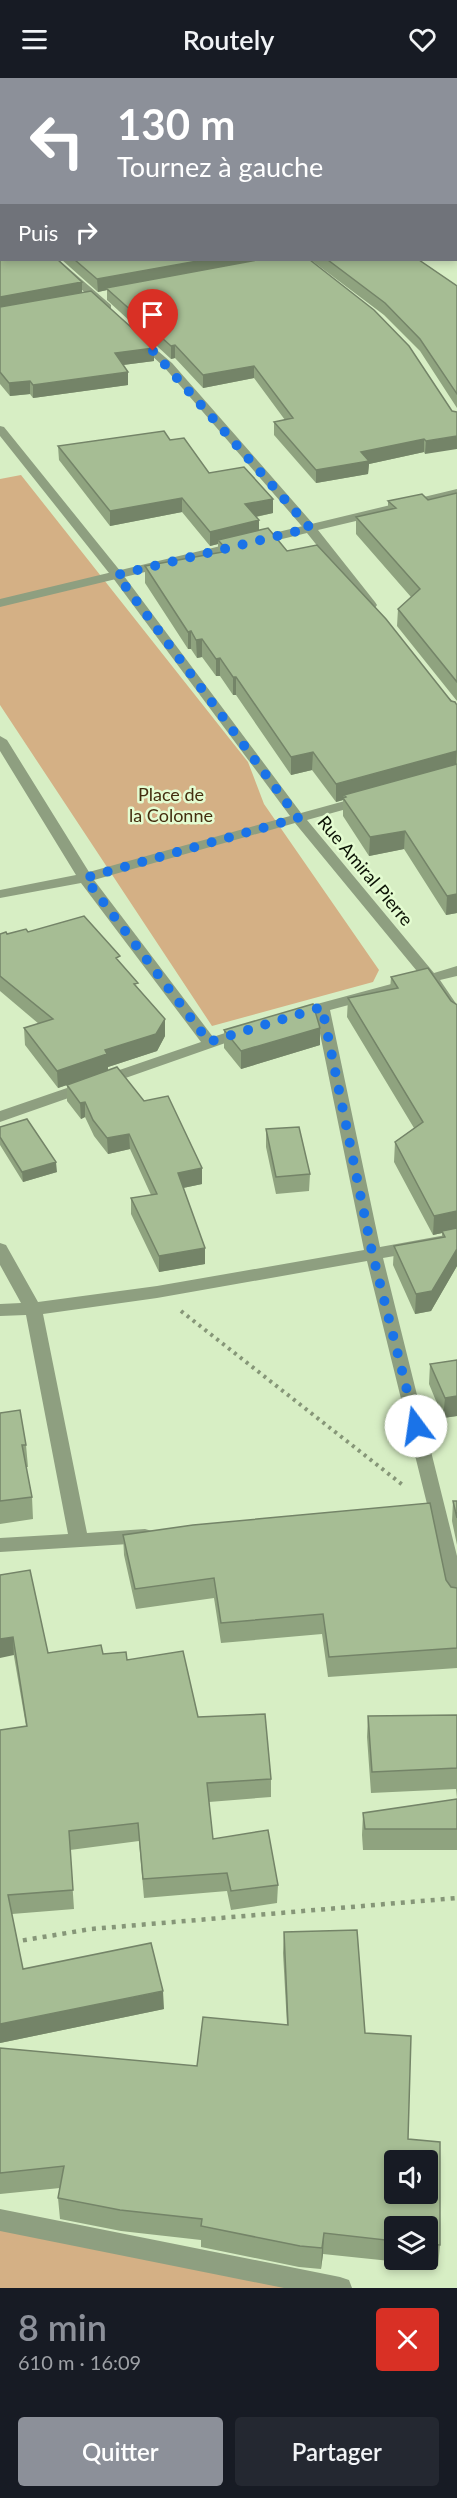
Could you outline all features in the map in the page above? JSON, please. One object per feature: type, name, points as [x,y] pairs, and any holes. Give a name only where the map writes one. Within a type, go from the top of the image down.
[{"type":"street","points":[[55,261],[96,296],[168,365],[310,528],[376,612]]},
{"type":"street","name":"Rue Amiral Pierre","points":[[0,429],[117,575],[298,818],[430,977],[457,1016]]},
{"type":"street","points":[[0,603],[457,493]]},
{"type":"street","points":[[0,740],[85,878],[209,1042]]},
{"type":"street","points":[[0,894],[85,878],[377,796]]},
{"type":"street","points":[[299,1014],[457,971]]},
{"type":"street","points":[[322,1007],[372,1252],[438,1512],[457,1600]]},
{"type":"street","points":[[0,1116],[209,1042],[266,1025]]},
{"type":"street","points":[[0,1310],[33,1309],[157,1292],[372,1252],[457,1239]]},
{"type":"street","points":[[0,1249],[33,1309],[79,1541]]},
{"type":"street","points":[[415,1514],[457,1510]]},
{"type":"street","points":[[0,1545],[160,1535]]},
{"type":"street","points":[[0,2220],[340,2288]]},
{"type":"path","points":[[157,1292],[438,1512]]},
{"type":"path","points":[[11,1942],[91,1929],[457,1898]]},
{"type":"green space","name":"Place de la Colonne","points":[[21,475],[248,762],[264,804],[379,970],[373,982],[212,1026],[0,705],[0,479]]},
{"type":"green space","points":[[0,2230],[289,2288],[0,2288]]},
{"type":"building","points":[[0,261],[59,261],[82,282],[0,297]]},
{"type":"building","points":[[76,261],[197,261],[97,279]]},
{"type":"building","points":[[252,261],[311,261],[374,310],[409,346],[452,411],[457,412],[457,436],[426,441],[424,439],[361,452],[369,461],[316,470],[274,422],[293,418],[254,366],[203,375],[175,345],[171,346],[106,288]]},
{"type":"building","points":[[329,261],[420,261],[457,286],[457,394],[420,339],[385,303]]},
{"type":"building","points":[[91,291],[154,348],[115,353],[128,372],[33,385],[30,381],[9,383],[0,372],[0,307]]},
{"type":"building","points":[[164,431],[170,440],[184,438],[209,473],[244,467],[273,499],[245,504],[259,520],[210,532],[182,498],[110,511],[58,446]]},
{"type":"building","points":[[457,493],[457,682],[398,609],[420,589],[356,517],[396,508],[388,501],[422,494],[428,500]]},
{"type":"building","points":[[268,528],[287,551],[317,545],[386,619],[451,701],[457,705],[457,751],[336,784],[313,752],[291,757],[236,677],[233,677],[220,658],[216,659],[202,639],[196,640],[191,631],[188,632],[145,566],[228,551],[218,540]]},
{"type":"building","points":[[457,764],[457,894],[447,896],[405,831],[370,837],[343,798],[346,797],[344,795]]},
{"type":"building","points":[[84,916],[120,956],[116,958],[138,983],[134,984],[165,1019],[156,1034],[105,1050],[107,1054],[57,1071],[24,1028],[53,1019],[0,976],[0,934],[26,929],[28,932]]},
{"type":"building","points":[[428,968],[451,1001],[457,1005],[457,1211],[434,1216],[395,1142],[423,1122],[348,998],[398,988],[391,977]]},
{"type":"building","points":[[313,1004],[320,1028],[241,1051],[224,1030]]},
{"type":"building","points":[[117,1067],[144,1101],[168,1096],[202,1168],[178,1173],[205,1248],[159,1256],[131,1198],[157,1194],[129,1134],[107,1138],[93,1120],[85,1102],[80,1103],[67,1085]]},
{"type":"building","points":[[27,1119],[56,1162],[22,1172],[0,1137],[0,1127]]},
{"type":"building","points":[[299,1127],[310,1174],[276,1177],[266,1129]]},
{"type":"building","points":[[457,1228],[457,1249],[432,1291],[416,1294],[394,1246],[445,1237],[442,1231]]},
{"type":"building","points":[[457,1360],[457,1396],[445,1398],[430,1364]]},
{"type":"building","points":[[20,1410],[26,1445],[22,1445],[32,1497],[0,1501],[0,1413]]},
{"type":"building","points":[[453,1501],[457,1501],[457,1518]]},
{"type":"building","points":[[430,1503],[446,1580],[451,1587],[457,1588],[457,1648],[329,1657],[323,1614],[221,1623],[214,1578],[135,1589],[123,1535],[193,1525]]},
{"type":"building","points":[[30,1570],[48,1653],[101,1645],[103,1654],[126,1652],[127,1660],[183,1651],[198,1717],[265,1714],[271,1779],[207,1783],[213,1839],[268,1830],[278,1885],[231,1891],[227,1873],[143,1879],[138,1823],[69,1831],[73,1890],[8,1895],[23,1969],[151,1943],[163,1991],[0,2024],[0,1730],[27,1726],[13,1637],[0,1639],[0,1575]]},
{"type":"building","points":[[457,1715],[457,1768],[372,1772],[368,1716]]},
{"type":"building","points":[[457,1799],[457,1829],[365,1829],[363,1813]]},
{"type":"building","points":[[357,1930],[365,2033],[411,2036],[408,2139],[440,2142],[440,2245],[438,2245],[438,2216],[384,2216],[384,2240],[324,2233],[322,2248],[300,2246],[201,2226],[202,2219],[120,2210],[58,2198],[64,2166],[0,2173],[0,2048],[197,2066],[203,2017],[288,2025],[284,1932]]},
{"type":"route","points":[[153,351],[168,365],[310,528],[117,575],[298,818],[85,878],[209,1042],[322,1007],[372,1252],[416,1426]]}]
